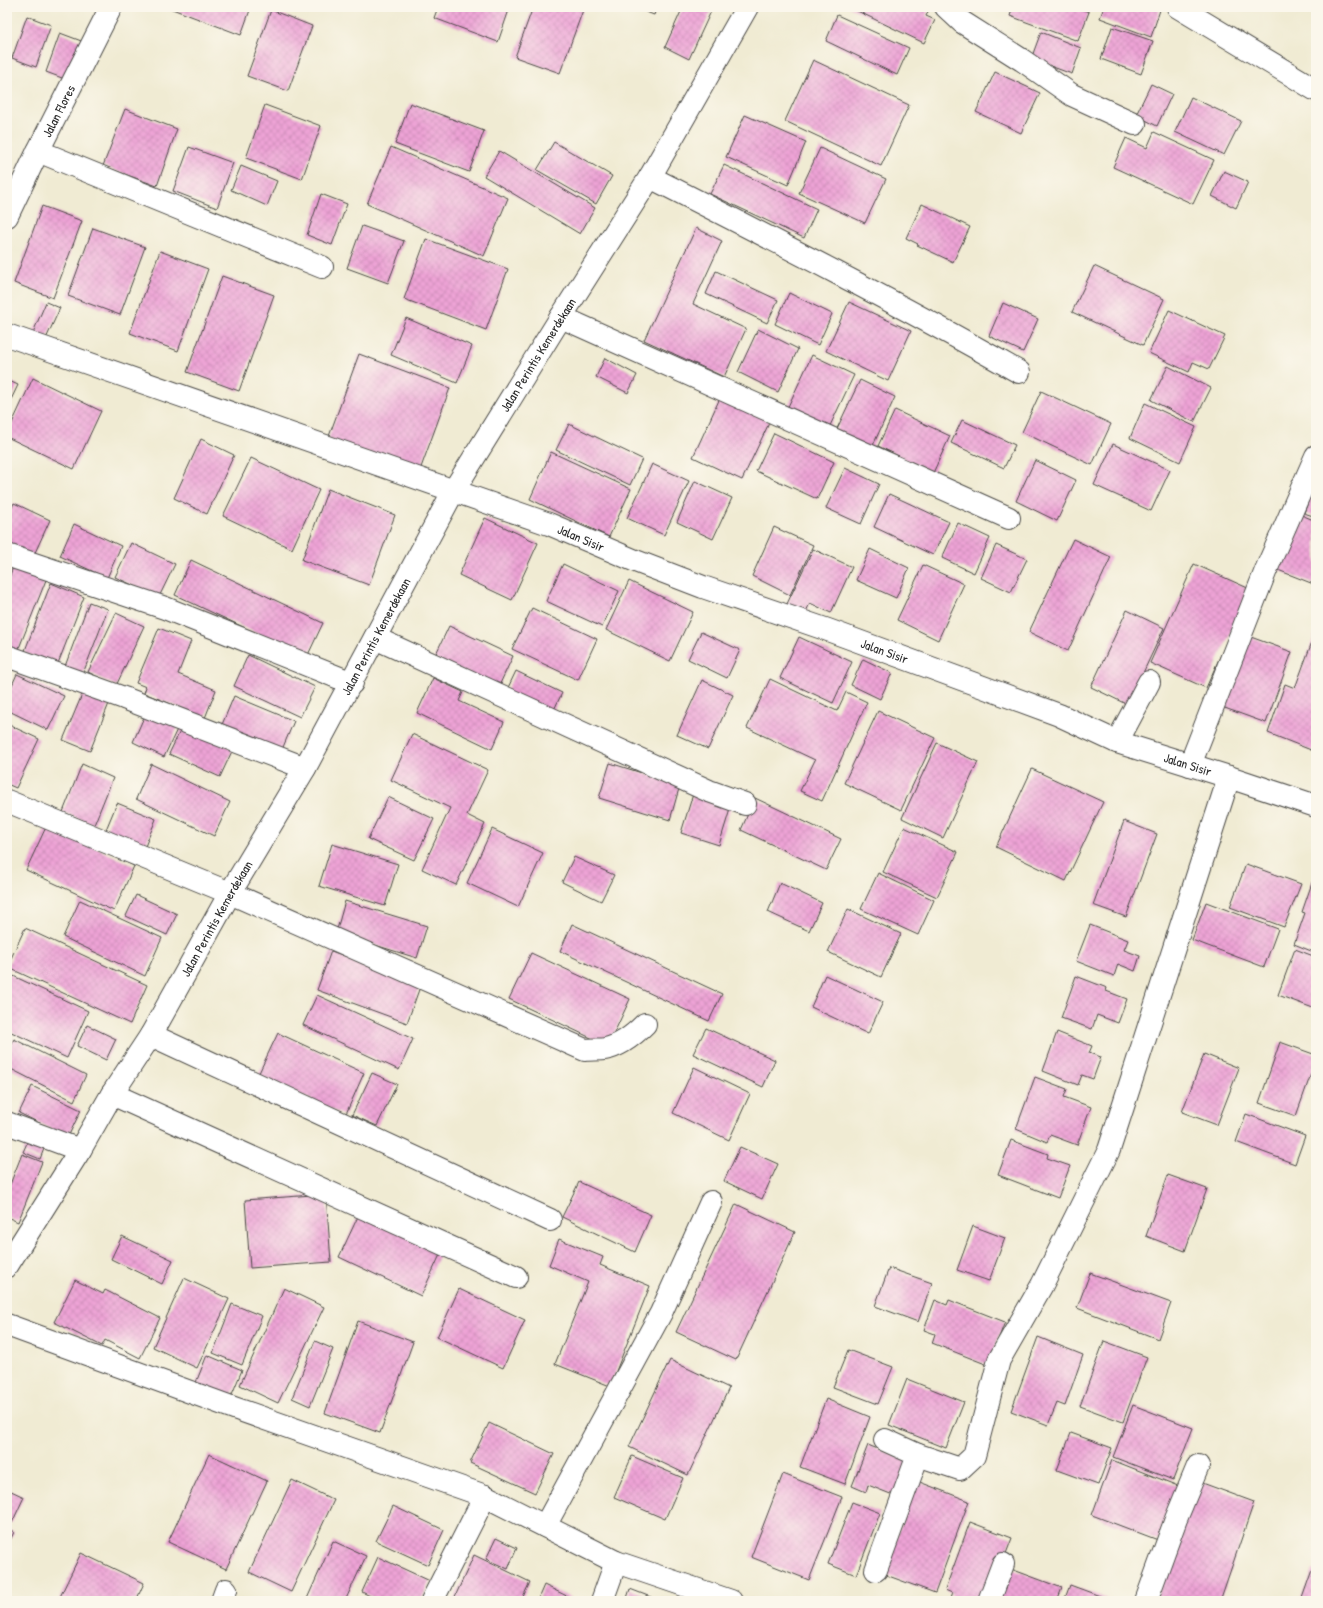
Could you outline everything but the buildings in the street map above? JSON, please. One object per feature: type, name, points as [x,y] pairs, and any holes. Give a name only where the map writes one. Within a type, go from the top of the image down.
[{"type":"street","name":"Jalan Flores","points":[[7,216],[38,151],[111,7]]},
{"type":"street","name":"Jalan Perintis Kemerdekaan","points":[[7,1266],[80,1150],[112,1094],[150,1035],[230,893],[305,768],[352,683],[454,490],[650,177],[747,7]]},
{"type":"street","points":[[946,7],[962,22],[1072,95],[1135,124]]},
{"type":"street","points":[[1178,7],[1316,90]]},
{"type":"street","points":[[38,151],[322,266]]},
{"type":"street","points":[[650,177],[808,257],[961,339],[1019,372]]},
{"type":"street","points":[[561,317],[1009,518]]},
{"type":"street","name":"Jalan Sisir","points":[[7,335],[549,524],[638,562],[703,587],[858,640],[1058,715],[1117,742],[1316,806]]},
{"type":"street","points":[[1190,765],[1266,570],[1316,456]]},
{"type":"street","points":[[7,555],[165,608],[352,683]]},
{"type":"street","points":[[375,638],[709,791],[745,804]]},
{"type":"street","points":[[7,656],[124,698],[305,768]]},
{"type":"street","points":[[1117,742],[1149,682]]},
{"type":"street","points":[[885,1440],[918,1455],[960,1469],[974,1456],[999,1360],[1042,1285],[1110,1150],[1229,777]]},
{"type":"street","points":[[7,800],[230,893],[585,1050],[605,1049],[622,1042],[634,1035],[645,1024]]},
{"type":"street","points":[[150,1035],[550,1220]]},
{"type":"street","points":[[112,1094],[516,1277]]},
{"type":"street","points":[[7,1123],[80,1150]]},
{"type":"street","points":[[545,1526],[661,1313],[711,1202]]},
{"type":"street","points":[[7,1324],[234,1408],[485,1496],[616,1562],[731,1601]]},
{"type":"street","points":[[876,1570],[918,1455]]},
{"type":"street","points":[[1146,1601],[1176,1519],[1198,1466]]},
{"type":"street","points":[[432,1601],[485,1496]]},
{"type":"street","points":[[602,1601],[616,1562]]},
{"type":"street","points":[[989,1601],[1003,1564]]}]
